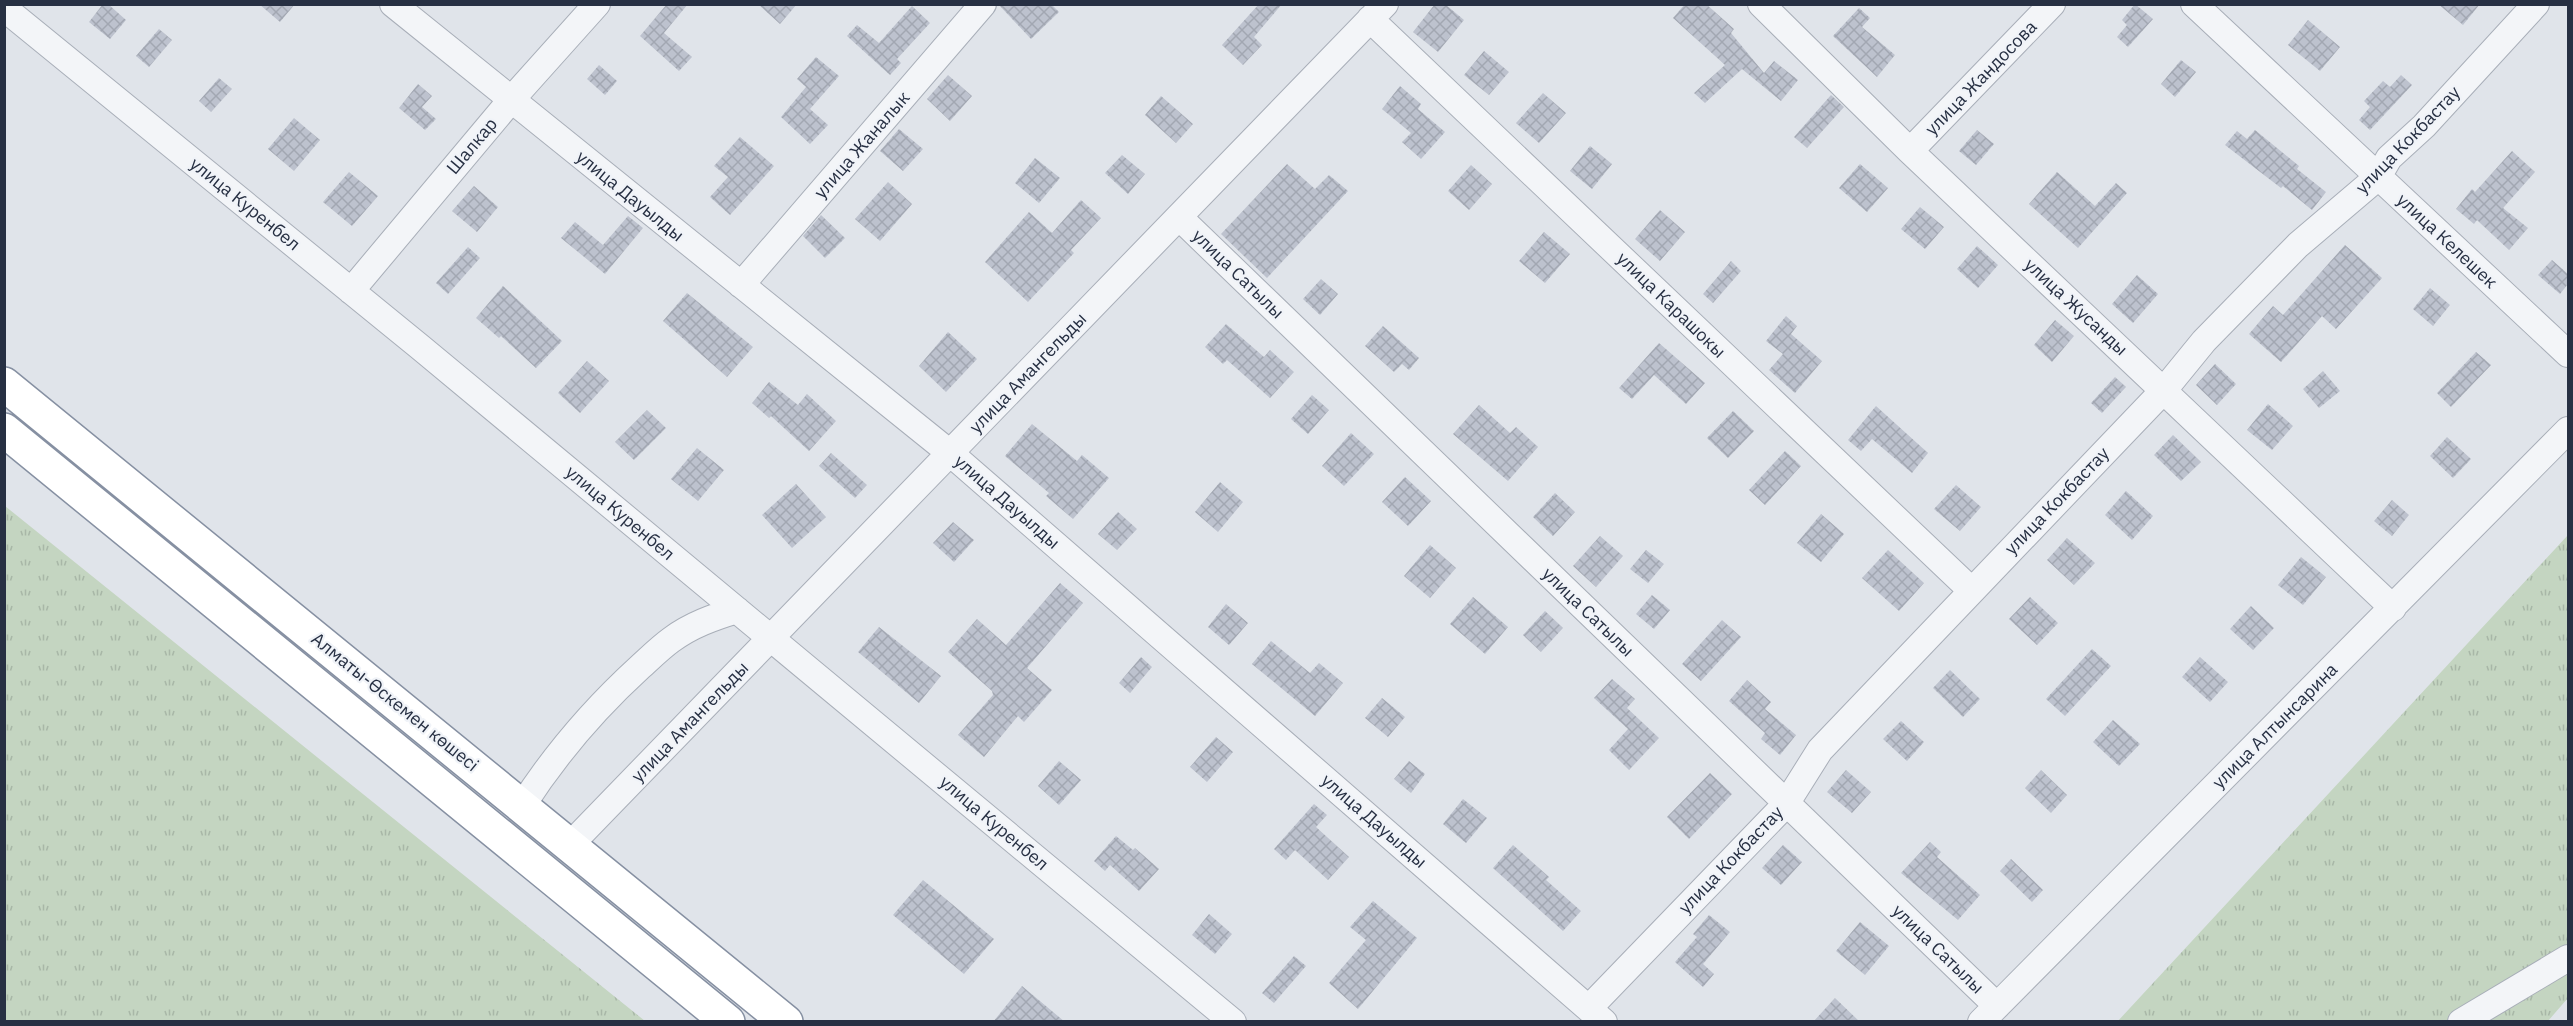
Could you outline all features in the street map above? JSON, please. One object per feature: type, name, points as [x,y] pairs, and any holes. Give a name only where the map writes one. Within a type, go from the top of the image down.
[{"type":"highway","name":"Алматы-Өскемен көшесі","points":[[4,384],[786,1022]]},
{"type":"highway","name":"Алматы-Өскемен көшесі","points":[[4,430],[728,1022]]},
{"type":"highway","points":[[516,848],[531,813]]},
{"type":"street","name":"улица Дауылды","points":[[393,4],[950,453],[1596,1015]]},
{"type":"street","name":"Шалкар","points":[[351,291],[511,100],[597,4]]},
{"type":"street","name":"улица Жаналык","points":[[741,285],[983,4]]},
{"type":"street","name":"улица Жусанды","points":[[1761,4],[1911,151],[2393,608]]},
{"type":"street","name":"улица Жандосова","points":[[1911,151],[2052,4]]},
{"type":"street","name":"улица Келешек","points":[[2194,4],[2568,354]]},
{"type":"street","name":"улица Кокбастау","points":[[1596,1015],[1786,804],[1820,750],[2164,390],[2204,342],[2298,245],[2378,177],[2389,158],[2424,126],[2536,4]]},
{"type":"street","name":"улица Куренбел","points":[[4,8],[351,291],[1233,1022]]},
{"type":"street","name":"улица Амангельды","points":[[570,845],[1378,12]]},
{"type":"street","name":"улица Карашокы","points":[[1378,12],[1971,590]]},
{"type":"street","name":"улица Сатылы","points":[[1180,218],[1786,804],[1989,1014]]},
{"type":"street","name":"улица Алтынсарина","points":[[1989,1014],[2568,430]]},
{"type":"street","points":[[531,813],[547,767],[585,719],[671,640],[705,621],[737,610]]},
{"type":"street","points":[[2461,1022],[2568,958]]},
{"type":"green space","points":[[5,506],[645,1021],[5,1021]]},
{"type":"green space","points":[[2568,535],[2568,998],[2548,1021],[2117,1022]]},
{"type":"building","points":[[103,4],[108,4],[126,20],[110,39],[89,22]]},
{"type":"building","points":[[259,4],[295,4],[280,22]]},
{"type":"building","points":[[667,4],[688,4],[664,33],[692,57],[679,71],[640,36]]},
{"type":"building","points":[[758,4],[797,4],[780,24]]},
{"type":"building","points":[[998,4],[1051,4],[1059,12],[1031,39]]},
{"type":"building","points":[[1259,4],[1282,4],[1254,37],[1262,45],[1243,65],[1222,45]]},
{"type":"building","points":[[1435,4],[1445,4],[1464,20],[1438,52],[1413,32]]},
{"type":"building","points":[[1685,4],[1706,4],[1734,29],[1731,33],[1764,73],[1774,61],[1798,80],[1781,101],[1742,69],[1705,103],[1694,93],[1725,65],[1673,18]]},
{"type":"building","points":[[2135,4],[2153,19],[2128,47],[2117,37],[2127,25],[2122,20]]},
{"type":"building","points":[[2438,4],[2480,4],[2463,25]]},
{"type":"building","points":[[912,6],[930,23],[897,59],[901,63],[890,75],[847,36],[857,25],[879,43]]},
{"type":"building","points":[[1859,8],[1870,18],[1862,27],[1895,55],[1877,77],[1833,36]]},
{"type":"building","points":[[2308,20],[2340,47],[2320,71],[2288,45]]},
{"type":"building","points":[[159,29],[172,40],[149,67],[136,56]]},
{"type":"building","points":[[1484,51],[1509,72],[1489,95],[1464,75]]},
{"type":"building","points":[[816,57],[839,76],[810,109],[828,125],[810,144],[781,117],[806,87],[797,79]]},
{"type":"building","points":[[2181,60],[2196,72],[2175,97],[2161,84]]},
{"type":"building","points":[[599,65],[617,81],[605,95],[587,79]]},
{"type":"building","points":[[948,75],[972,96],[950,121],[927,99]]},
{"type":"building","points":[[2401,75],[2412,85],[2370,130],[2359,120],[2370,107],[2364,101],[2383,81],[2390,87]]},
{"type":"building","points":[[219,78],[232,89],[211,112],[199,101]]},
{"type":"building","points":[[418,84],[432,96],[422,107],[436,119],[425,130],[399,108]]},
{"type":"building","points":[[1400,86],[1421,104],[1418,109],[1445,132],[1421,159],[1402,142],[1411,133],[1382,109]]},
{"type":"building","points":[[1543,93],[1566,113],[1539,143],[1516,123]]},
{"type":"building","points":[[1831,95],[1844,107],[1807,148],[1794,137]]},
{"type":"building","points":[[1161,96],[1193,124],[1176,143],[1145,115]]},
{"type":"building","points":[[294,118],[320,140],[294,171],[268,149]]},
{"type":"building","points":[[899,129],[923,149],[903,171],[880,151]]},
{"type":"building","points":[[1977,130],[1994,144],[1976,165],[1959,151]]},
{"type":"building","points":[[2255,130],[2299,166],[2297,169],[2326,192],[2312,210],[2283,186],[2281,188],[2225,145],[2237,131],[2247,139]]},
{"type":"building","points":[[740,137],[774,166],[730,215],[710,197],[728,177],[714,166]]},
{"type":"building","points":[[1590,146],[1612,164],[1592,189],[1570,171]]},
{"type":"building","points":[[2512,151],[2535,172],[2503,208],[2528,228],[2509,250],[2477,220],[2474,224],[2456,209],[2472,189],[2475,192]]},
{"type":"building","points":[[1122,155],[1145,174],[1128,194],[1105,173]]},
{"type":"building","points":[[1035,158],[1060,178],[1039,203],[1015,183]]},
{"type":"building","points":[[1287,164],[1315,189],[1329,175],[1348,191],[1267,278],[1221,234]]},
{"type":"building","points":[[1860,164],[1888,188],[1867,212],[1839,188]]},
{"type":"building","points":[[1471,165],[1492,184],[1469,210],[1448,191]]},
{"type":"building","points":[[349,172],[378,196],[352,226],[323,202]]},
{"type":"building","points":[[2057,172],[2095,206],[2116,183],[2127,193],[2078,248],[2029,204]]},
{"type":"building","points":[[888,182],[912,204],[880,241],[855,219]]},
{"type":"building","points":[[474,186],[498,207],[477,232],[452,211]]},
{"type":"building","points":[[1081,200],[1101,218],[1071,250],[1074,253],[1028,302],[985,262],[1029,212],[1052,233]]},
{"type":"building","points":[[1920,207],[1944,227],[1925,249],[1901,229]]},
{"type":"building","points":[[1660,210],[1685,232],[1660,261],[1635,239]]},
{"type":"building","points":[[821,215],[845,238],[825,258],[803,236]]},
{"type":"building","points":[[628,216],[643,228],[605,274],[561,238],[575,222],[603,245]]},
{"type":"building","points":[[1544,232],[1570,254],[1545,283],[1519,261]]},
{"type":"building","points":[[2345,245],[2382,278],[2336,329],[2322,316],[2281,362],[2249,334],[2273,306],[2283,315]]},
{"type":"building","points":[[1977,246],[1998,265],[1978,288],[1957,269]]},
{"type":"building","points":[[468,247],[480,258],[448,294],[436,283]]},
{"type":"building","points":[[2552,260],[2568,274],[2568,284],[2560,294],[2538,275]]},
{"type":"building","points":[[1731,261],[1741,271],[1713,303],[1703,294]]},
{"type":"building","points":[[2137,275],[2158,294],[2133,323],[2112,304]]},
{"type":"building","points":[[1321,279],[1338,294],[1320,315],[1303,299]]},
{"type":"building","points":[[503,286],[562,341],[536,368],[501,336],[499,338],[476,318]]},
{"type":"building","points":[[2430,288],[2450,305],[2433,326],[2413,309]]},
{"type":"building","points":[[687,293],[753,347],[727,377],[663,321]]},
{"type":"building","points":[[1786,316],[1797,326],[1791,334],[1822,361],[1795,393],[1769,370],[1783,354],[1766,341]]},
{"type":"building","points":[[2055,320],[2074,336],[2052,362],[2034,345]]},
{"type":"building","points":[[1226,324],[1264,357],[1270,350],[1294,372],[1270,398],[1227,360],[1223,364],[1205,347]]},
{"type":"building","points":[[1383,326],[1419,358],[1409,370],[1402,364],[1394,372],[1365,346]]},
{"type":"building","points":[[948,332],[977,359],[946,392],[919,366]]},
{"type":"building","points":[[1659,343],[1705,383],[1686,404],[1654,375],[1632,399],[1619,388]]},
{"type":"building","points":[[2476,352],[2491,365],[2451,407],[2437,393]]},
{"type":"building","points":[[587,361],[609,381],[580,413],[558,393]]},
{"type":"building","points":[[2215,364],[2236,384],[2217,405],[2196,385]]},
{"type":"building","points":[[2323,371],[2340,391],[2319,408],[2303,389]]},
{"type":"building","points":[[2115,377],[2126,387],[2102,413],[2091,403]]},
{"type":"building","points":[[769,382],[798,405],[807,394],[836,421],[809,451],[771,416],[769,418],[752,403]]},
{"type":"building","points":[[1312,395],[1329,410],[1308,434],[1291,419]]},
{"type":"building","points":[[2268,404],[2293,426],[2272,450],[2247,430]]},
{"type":"building","points":[[1479,405],[1510,433],[1516,427],[1538,447],[1508,481],[1453,434]]},
{"type":"building","points":[[1876,406],[1928,453],[1912,473],[1872,439],[1861,451],[1848,440]]},
{"type":"building","points":[[647,410],[666,428],[634,460],[615,442]]},
{"type":"building","points":[[1733,411],[1754,431],[1728,458],[1707,438]]},
{"type":"building","points":[[1032,424],[1077,461],[1082,455],[1109,478],[1073,519],[1046,496],[1049,493],[1005,456]]},
{"type":"building","points":[[1351,433],[1374,454],[1344,486],[1322,466]]},
{"type":"building","points":[[2173,435],[2201,462],[2181,481],[2154,455]]},
{"type":"building","points":[[2447,437],[2471,459],[2453,478],[2430,456]]},
{"type":"building","points":[[697,448],[724,470],[698,501],[671,479]]},
{"type":"building","points":[[1785,451],[1801,466],[1765,505],[1749,490]]},
{"type":"building","points":[[831,453],[867,485],[855,498],[819,466]]},
{"type":"building","points":[[1405,477],[1431,501],[1408,526],[1382,502]]},
{"type":"building","points":[[1220,482],[1243,502],[1218,532],[1195,512]]},
{"type":"building","points":[[796,484],[826,517],[792,548],[762,515]]},
{"type":"building","points":[[1956,485],[1981,507],[1960,531],[1934,509]]},
{"type":"building","points":[[2126,491],[2153,516],[2132,540],[2105,515]]},
{"type":"building","points":[[1555,493],[1575,512],[1553,536],[1533,517]]},
{"type":"building","points":[[2392,500],[2409,515],[2392,536],[2374,521]]},
{"type":"building","points":[[1118,512],[1137,529],[1117,550],[1098,534]]},
{"type":"building","points":[[1821,514],[1844,534],[1821,562],[1797,543]]},
{"type":"building","points":[[953,522],[974,540],[954,562],[933,543]]},
{"type":"building","points":[[1600,536],[1623,556],[1596,587],[1573,566]]},
{"type":"building","points":[[2067,538],[2095,563],[2074,585],[2047,560]]},
{"type":"building","points":[[1430,545],[1456,568],[1430,598],[1404,576]]},
{"type":"building","points":[[1646,550],[1664,564],[1648,583],[1630,569]]},
{"type":"building","points":[[1888,550],[1924,583],[1899,611],[1862,578]]},
{"type":"building","points":[[2301,557],[2326,577],[2303,605],[2278,585]]},
{"type":"building","points":[[1060,583],[1083,603],[1027,668],[1052,690],[1024,722],[1018,716],[984,757],[958,735],[993,695],[992,691],[948,652],[977,619],[1006,645]]},
{"type":"building","points":[[1652,595],[1670,610],[1654,629],[1636,614]]},
{"type":"building","points":[[1473,597],[1508,627],[1485,654],[1450,624]]},
{"type":"building","points":[[2030,597],[2058,623],[2037,645],[2009,619]]},
{"type":"building","points":[[1226,604],[1248,623],[1229,645],[1208,627]]},
{"type":"building","points":[[2251,606],[2274,628],[2253,650],[2230,629]]},
{"type":"building","points":[[1545,611],[1563,628],[1541,652],[1523,635]]},
{"type":"building","points":[[1722,620],[1741,637],[1701,681],[1682,664]]},
{"type":"building","points":[[879,627],[941,676],[919,703],[858,652]]},
{"type":"building","points":[[1271,641],[1310,673],[1319,663],[1343,683],[1315,716],[1252,664]]},
{"type":"building","points":[[2092,649],[2111,666],[2065,716],[2046,699]]},
{"type":"building","points":[[1141,657],[1152,667],[1130,693],[1119,683]]},
{"type":"building","points":[[2200,657],[2228,682],[2210,702],[2182,677]]},
{"type":"building","points":[[1950,670],[1980,699],[1963,717],[1933,688]]},
{"type":"building","points":[[1612,679],[1635,699],[1627,708],[1659,738],[1629,770],[1609,750],[1628,729],[1594,698]]},
{"type":"building","points":[[1747,680],[1771,702],[1765,709],[1796,735],[1780,755],[1761,739],[1765,733],[1729,701]]},
{"type":"building","points":[[1382,698],[1405,717],[1388,737],[1365,718]]},
{"type":"building","points":[[2113,720],[2140,744],[2119,766],[2093,742]]},
{"type":"building","points":[[1901,721],[1924,742],[1907,761],[1883,739]]},
{"type":"building","points":[[1216,737],[1233,752],[1207,782],[1190,767]]},
{"type":"building","points":[[1059,761],[1081,780],[1059,805],[1038,786]]},
{"type":"building","points":[[1409,761],[1425,774],[1411,793],[1394,779]]},
{"type":"building","points":[[1846,770],[1871,792],[1852,813],[1827,792]]},
{"type":"building","points":[[2041,770],[2067,795],[2051,813],[2025,788]]},
{"type":"building","points":[[1710,773],[1732,794],[1689,839],[1667,817]]},
{"type":"building","points":[[1463,799],[1487,818],[1466,843],[1443,824]]},
{"type":"building","points":[[1314,804],[1327,815],[1316,827],[1349,857],[1328,880],[1295,850],[1286,860],[1274,849]]},
{"type":"building","points":[[1116,836],[1133,850],[1135,848],[1159,869],[1139,891],[1110,865],[1105,871],[1094,861]]},
{"type":"building","points":[[1930,842],[1941,852],[1937,857],[1980,895],[1958,920],[1901,873]]},
{"type":"building","points":[[1513,845],[1549,877],[1546,880],[1581,911],[1563,931],[1493,868]]},
{"type":"building","points":[[1783,845],[1802,862],[1781,885],[1762,868]]},
{"type":"building","points":[[2011,859],[2043,890],[2032,902],[2000,871]]},
{"type":"building","points":[[923,880],[994,939],[964,974],[893,915]]},
{"type":"building","points":[[1373,901],[1417,938],[1358,1009],[1329,983],[1366,940],[1350,927]]},
{"type":"building","points":[[1209,914],[1232,934],[1215,954],[1192,935]]},
{"type":"building","points":[[1709,915],[1730,932],[1703,964],[1714,974],[1703,987],[1675,962],[1697,937],[1693,934]]},
{"type":"building","points":[[1860,922],[1889,946],[1865,975],[1836,951]]},
{"type":"building","points":[[1294,956],[1306,966],[1274,1003],[1262,993]]},
{"type":"building","points":[[1022,986],[1065,1022],[993,1022]]},
{"type":"building","points":[[1835,998],[1860,1022],[1813,1022]]}]
